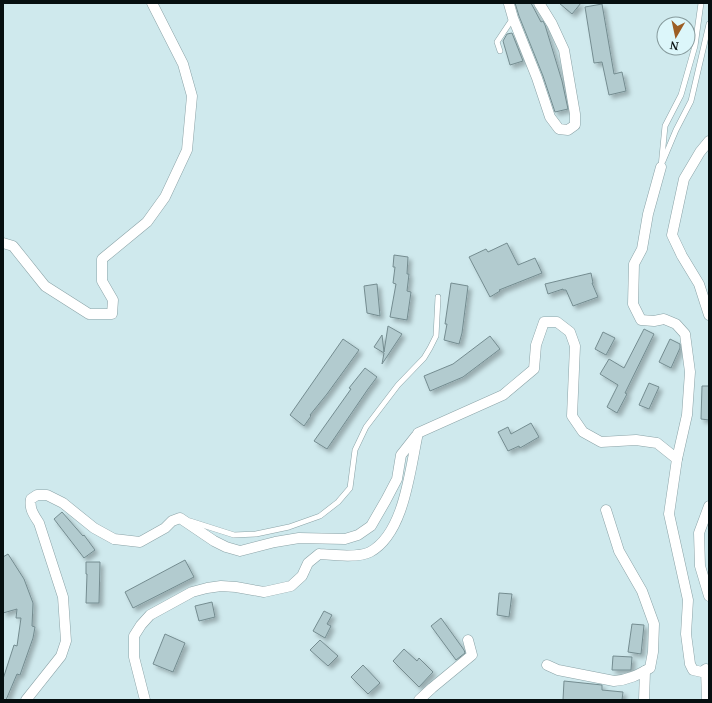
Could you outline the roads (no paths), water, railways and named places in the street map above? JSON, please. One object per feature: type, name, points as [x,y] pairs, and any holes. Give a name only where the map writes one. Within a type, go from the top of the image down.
[{"type":"street","points":[[3,242],[13,246],[45,286],[89,314],[112,314],[113,300],[102,281],[102,259],[147,222],[166,197],[186,150],[189,130],[192,96],[183,64],[152,3]]},
{"type":"street","points":[[509,4],[513,18],[538,78],[550,117],[559,129],[568,130],[575,125],[576,114],[564,50],[552,24],[539,3]]},
{"type":"street","points":[[709,141],[700,152],[684,179],[672,235],[682,256],[699,284],[709,315]]},
{"type":"street","points":[[660,167],[648,214],[642,249],[634,264],[633,304],[641,320],[654,321],[664,319],[676,324],[685,334],[690,372],[687,415],[677,459],[669,514],[688,600],[686,634],[690,664],[693,670],[702,672],[708,666]]},
{"type":"street","points":[[26,700],[61,656],[66,641],[63,597],[39,523],[32,513],[30,506],[31,499],[37,495],[47,495],[63,504],[94,528],[114,539],[127,541],[140,542],[165,528],[172,521],[180,518],[214,542],[240,551],[274,542],[299,538],[345,539],[358,535],[371,526],[397,479],[401,455],[418,433],[503,395],[534,369],[536,345],[544,322],[557,322],[570,332],[575,346],[572,416],[583,432],[601,442],[636,440],[657,443],[677,459]]},
{"type":"street","points":[[145,700],[134,657],[134,636],[140,625],[150,615],[192,592],[207,588],[221,586],[236,587],[264,592],[291,586],[302,576],[308,563],[319,554],[349,556],[370,553],[386,539],[397,519],[410,478],[418,433]]},
{"type":"street","points":[[709,506],[699,533],[700,566],[709,596]]},
{"type":"street","points":[[547,666],[558,670],[614,681],[638,676],[650,668],[653,652],[654,624],[642,591],[619,551],[606,510]]},
{"type":"street","points":[[419,700],[472,655],[468,640]]},
{"type":"street","points":[[707,700],[708,666]]},
{"type":"street","points":[[644,671],[644,700]]},
{"type":"lane","points":[[660,167],[665,126],[682,95],[694,46],[701,3]]},
{"type":"lane","points":[[500,51],[497,42],[513,18]]},
{"type":"lane","points":[[660,167],[676,130],[691,101],[709,24]]},
{"type":"lane","points":[[180,518],[234,534],[256,534],[289,527],[320,516],[338,502],[350,488],[355,450],[366,427],[398,385],[424,358],[436,336],[438,297]]}]
